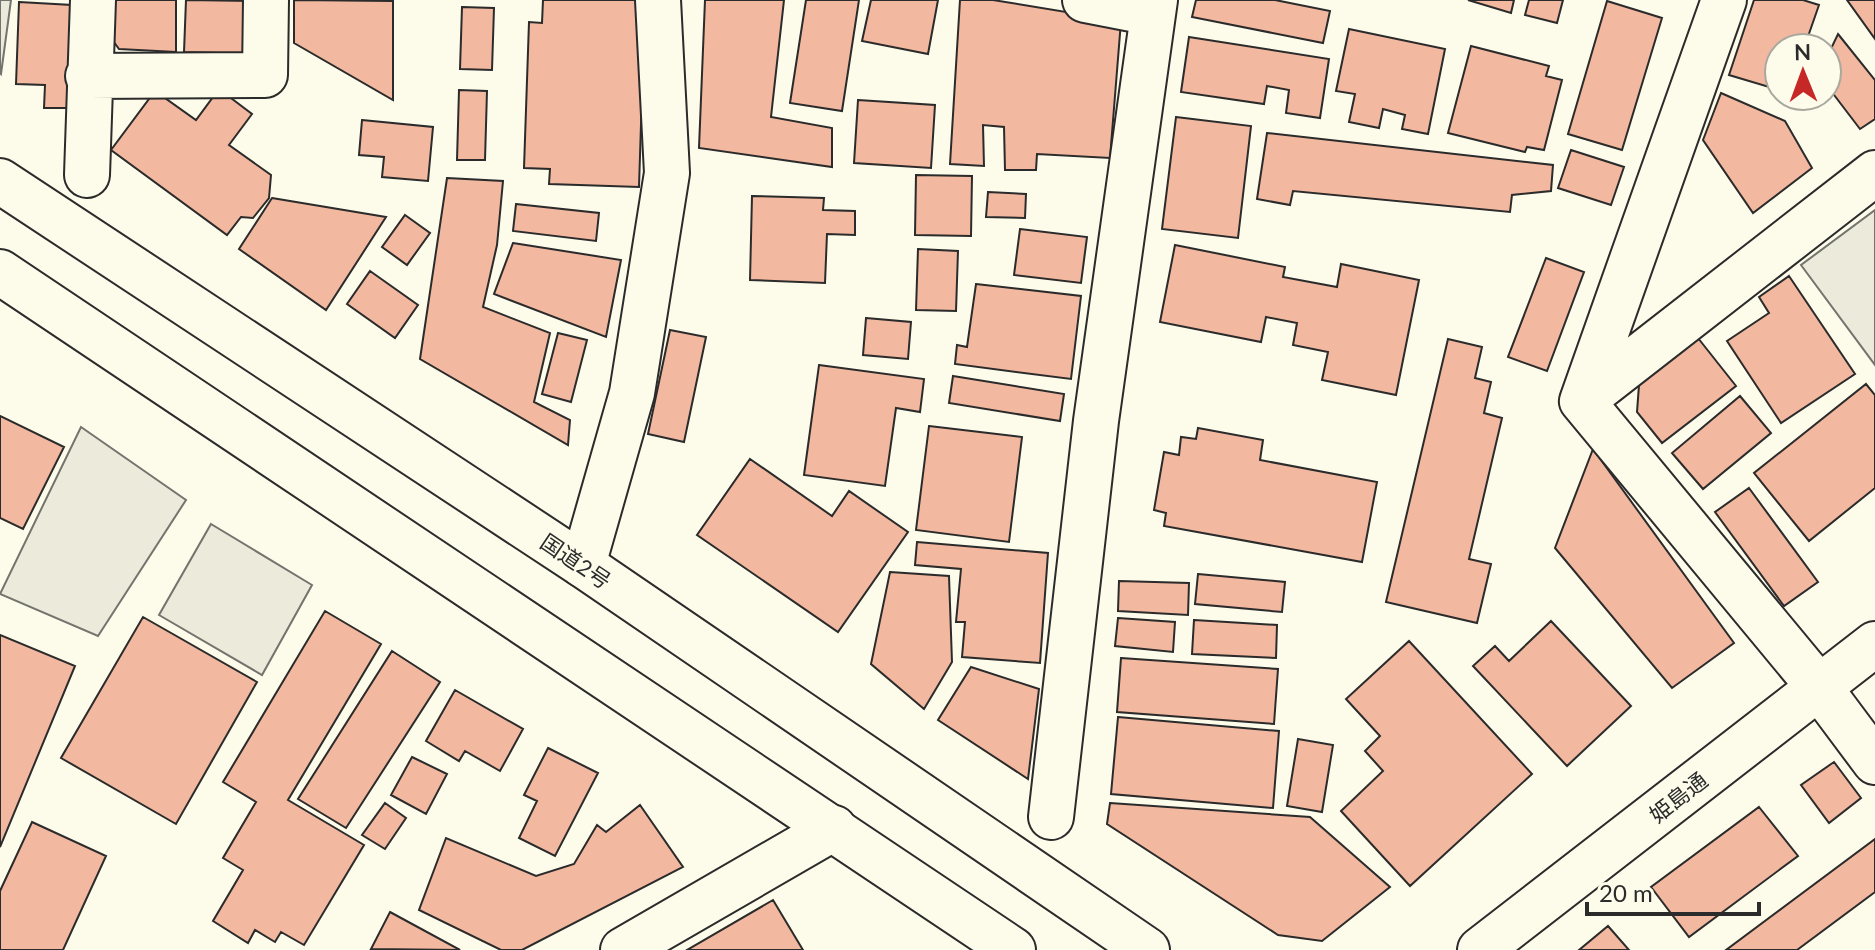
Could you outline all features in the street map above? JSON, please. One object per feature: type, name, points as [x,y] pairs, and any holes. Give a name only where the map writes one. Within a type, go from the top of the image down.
[{"type":"main road","points":[[87,175],[93,0]]},
{"type":"main road","points":[[88,76],[265,75],[266,0]]},
{"type":"main road","points":[[583,565],[632,393],[667,173],[658,0]]},
{"type":"main road","points":[[1051,817],[1096,421],[1153,7],[1085,0]]},
{"type":"main road","points":[[1582,401],[1724,0]]},
{"type":"main road","points":[[1582,401],[1875,173]]},
{"type":"main road","name":"国道2号","points":[[0,181],[583,565],[1147,950]]},
{"type":"main road","points":[[0,272],[1013,950]]},
{"type":"main road","points":[[1582,401],[1819,687],[1875,762]]},
{"type":"main road","name":"姫島通","points":[[1480,950],[1875,644]]},
{"type":"main road","points":[[623,950],[834,828]]},
{"type":"shaded area","points":[[0,0],[11,0],[1,74],[0,73]]},
{"type":"shaded area","points":[[1875,210],[1875,365],[1801,265]]},
{"type":"shaded area","points":[[81,427],[186,500],[98,636],[0,594]]},
{"type":"shaded area","points":[[211,524],[312,585],[262,675],[159,615]]},
{"type":"building","points":[[108,0],[176,0],[176,52],[119,49],[108,34]]},
{"type":"building","points":[[186,0],[253,1],[253,54],[184,52]]},
{"type":"building","points":[[294,0],[393,1],[393,100],[294,43]]},
{"type":"building","points":[[543,0],[645,0],[639,187],[549,184],[550,169],[524,168],[529,22],[542,23]]},
{"type":"building","points":[[705,0],[784,0],[771,117],[832,128],[832,167],[699,148]]},
{"type":"building","points":[[806,0],[859,0],[842,111],[790,103]]},
{"type":"building","points":[[871,0],[938,0],[928,54],[862,41]]},
{"type":"building","points":[[960,0],[993,0],[1121,21],[1110,158],[1037,154],[1036,170],[1005,170],[1004,127],[983,125],[984,166],[950,164]]},
{"type":"building","points":[[1196,0],[1275,0],[1330,11],[1323,43],[1192,17]]},
{"type":"building","points":[[1468,0],[1514,0],[1511,13]]},
{"type":"building","points":[[1529,0],[1563,0],[1557,23],[1525,15]]},
{"type":"building","points":[[1754,0],[1803,0],[1819,5],[1810,32],[1763,32],[1763,85],[1729,75]]},
{"type":"building","points":[[1847,0],[1875,0],[1875,39]]},
{"type":"building","points":[[1607,1],[1662,18],[1622,150],[1568,134]]},
{"type":"building","points":[[19,2],[72,5],[68,108],[44,108],[45,85],[16,84]]},
{"type":"building","points":[[462,7],[494,8],[492,70],[460,69]]},
{"type":"building","points":[[1349,29],[1445,49],[1428,134],[1402,129],[1405,115],[1383,109],[1379,128],[1349,122],[1355,94],[1336,91]]},
{"type":"building","points":[[1189,37],[1329,59],[1320,118],[1286,113],[1289,90],[1267,86],[1264,104],[1181,92]]},
{"type":"building","points":[[1843,40],[1875,80],[1875,119],[1860,129],[1843,107]]},
{"type":"building","points":[[1471,46],[1549,66],[1546,76],[1562,80],[1544,150],[1527,147],[1525,152],[1448,133]]},
{"type":"building","points":[[219,89],[252,114],[229,145],[271,175],[269,198],[253,218],[241,217],[227,235],[111,150],[155,91],[196,120]]},
{"type":"building","points":[[459,90],[487,91],[485,160],[457,160]]},
{"type":"building","points":[[1721,93],[1785,121],[1812,168],[1753,213],[1703,140]]},
{"type":"building","points":[[858,100],[935,105],[931,168],[854,163]]},
{"type":"building","points":[[1176,117],[1251,126],[1238,238],[1162,229]]},
{"type":"building","points":[[362,120],[433,127],[428,181],[382,177],[384,157],[359,155]]},
{"type":"building","points":[[1267,133],[1553,165],[1551,191],[1512,195],[1510,212],[1293,191],[1290,205],[1257,199]]},
{"type":"building","points":[[1571,150],[1624,167],[1611,205],[1558,188]]},
{"type":"building","points":[[916,175],[972,176],[971,236],[915,235]]},
{"type":"building","points":[[447,178],[503,181],[497,245],[483,307],[550,333],[534,402],[570,420],[568,445],[420,359]]},
{"type":"building","points":[[988,192],[1026,194],[1025,218],[986,217]]},
{"type":"building","points":[[752,196],[824,198],[823,210],[855,211],[855,235],[827,234],[825,283],[750,280]]},
{"type":"building","points":[[272,198],[386,217],[326,310],[239,249]]},
{"type":"building","points":[[516,204],[599,213],[596,241],[513,231]]},
{"type":"building","points":[[405,215],[430,233],[407,265],[382,247]]},
{"type":"building","points":[[1020,229],[1087,237],[1081,283],[1014,275]]},
{"type":"building","points":[[513,243],[621,260],[606,337],[494,294]]},
{"type":"building","points":[[1175,245],[1285,267],[1283,277],[1337,287],[1341,264],[1419,280],[1396,395],[1322,380],[1328,352],[1293,345],[1297,323],[1266,317],[1261,342],[1160,322]]},
{"type":"building","points":[[918,249],[958,251],[956,311],[916,310]]},
{"type":"building","points":[[1546,258],[1584,272],[1547,371],[1508,357]]},
{"type":"building","points":[[370,271],[418,305],[395,338],[347,304]]},
{"type":"building","points":[[1789,276],[1855,374],[1781,423],[1727,341],[1769,313],[1759,297]]},
{"type":"building","points":[[976,284],[1081,296],[1071,379],[955,364],[957,345],[967,347]]},
{"type":"building","points":[[866,318],[911,322],[908,359],[863,355]]},
{"type":"building","points":[[670,330],[706,337],[684,442],[648,434]]},
{"type":"building","points":[[558,333],[587,340],[571,402],[542,394]]},
{"type":"building","points":[[1698,338],[1736,386],[1662,443],[1637,412],[1639,385]]},
{"type":"building","points":[[1448,339],[1482,347],[1475,378],[1491,382],[1484,413],[1502,418],[1469,559],[1491,564],[1477,623],[1386,602]]},
{"type":"building","points":[[819,365],[924,379],[920,412],[896,408],[885,486],[804,475]]},
{"type":"building","points":[[953,376],[1064,394],[1060,421],[949,403]]},
{"type":"building","points":[[1866,384],[1875,395],[1875,488],[1809,541],[1754,473]]},
{"type":"building","points":[[1740,396],[1771,433],[1703,489],[1672,453]]},
{"type":"building","points":[[0,416],[64,447],[23,529],[0,518]]},
{"type":"building","points":[[929,426],[1022,437],[1009,542],[916,530]]},
{"type":"building","points":[[1198,428],[1263,440],[1260,460],[1377,482],[1362,562],[1164,526],[1166,513],[1154,510],[1164,452],[1179,455],[1181,437],[1196,439]]},
{"type":"building","points":[[1593,449],[1734,643],[1672,688],[1555,548]]},
{"type":"building","points":[[750,459],[832,516],[849,491],[908,532],[838,632],[697,535]]},
{"type":"building","points":[[1749,488],[1818,582],[1784,606],[1715,512]]},
{"type":"building","points":[[917,542],[1048,553],[1040,663],[962,657],[965,622],[956,622],[961,569],[915,565]]},
{"type":"building","points":[[890,572],[949,576],[952,662],[924,709],[871,664]]},
{"type":"building","points":[[1198,574],[1285,582],[1282,612],[1195,604]]},
{"type":"building","points":[[1119,581],[1189,583],[1188,615],[1118,611]]},
{"type":"building","points":[[325,611],[381,644],[288,800],[364,845],[304,945],[281,932],[275,942],[255,930],[248,943],[213,921],[243,870],[223,858],[256,802],[223,782]]},
{"type":"building","points":[[143,617],[257,682],[176,824],[61,758]]},
{"type":"building","points":[[1118,618],[1175,622],[1173,652],[1115,646]]},
{"type":"building","points":[[1194,620],[1277,625],[1276,658],[1192,654]]},
{"type":"building","points":[[1551,621],[1631,706],[1567,766],[1473,666],[1495,646],[1509,661]]},
{"type":"building","points":[[0,635],[75,666],[0,847]]},
{"type":"building","points":[[1409,641],[1532,774],[1410,886],[1341,811],[1383,771],[1365,751],[1380,736],[1346,699]]},
{"type":"building","points":[[392,651],[440,682],[346,828],[298,799]]},
{"type":"building","points":[[1121,658],[1278,669],[1274,724],[1117,712]]},
{"type":"building","points":[[971,667],[1039,689],[1028,779],[938,720]]},
{"type":"building","points":[[455,690],[523,729],[500,771],[465,751],[459,761],[426,741]]},
{"type":"building","points":[[1118,717],[1279,731],[1273,808],[1111,794]]},
{"type":"building","points":[[1298,739],[1333,745],[1322,812],[1287,806]]},
{"type":"building","points":[[548,748],[598,773],[555,856],[519,838],[537,801],[524,795]]},
{"type":"building","points":[[412,757],[447,774],[426,814],[391,795]]},
{"type":"building","points":[[1834,762],[1861,798],[1829,823],[1801,785]]},
{"type":"building","points":[[385,803],[406,818],[385,849],[362,835]]},
{"type":"building","points":[[1110,803],[1310,817],[1390,887],[1322,941],[1278,935],[1107,824]]},
{"type":"building","points":[[640,805],[683,867],[522,950],[501,950],[419,910],[446,838],[536,876],[574,864],[597,825],[606,832]]},
{"type":"building","points":[[1759,807],[1798,856],[1689,937],[1651,887]]},
{"type":"building","points":[[32,822],[106,856],[63,950],[0,950],[0,891]]},
{"type":"building","points":[[1875,839],[1875,892],[1797,950],[1726,950]]},
{"type":"building","points":[[773,900],[803,950],[687,950]]},
{"type":"building","points":[[390,912],[460,950],[371,949]]},
{"type":"building","points":[[1608,926],[1629,950],[1579,950]]}]
